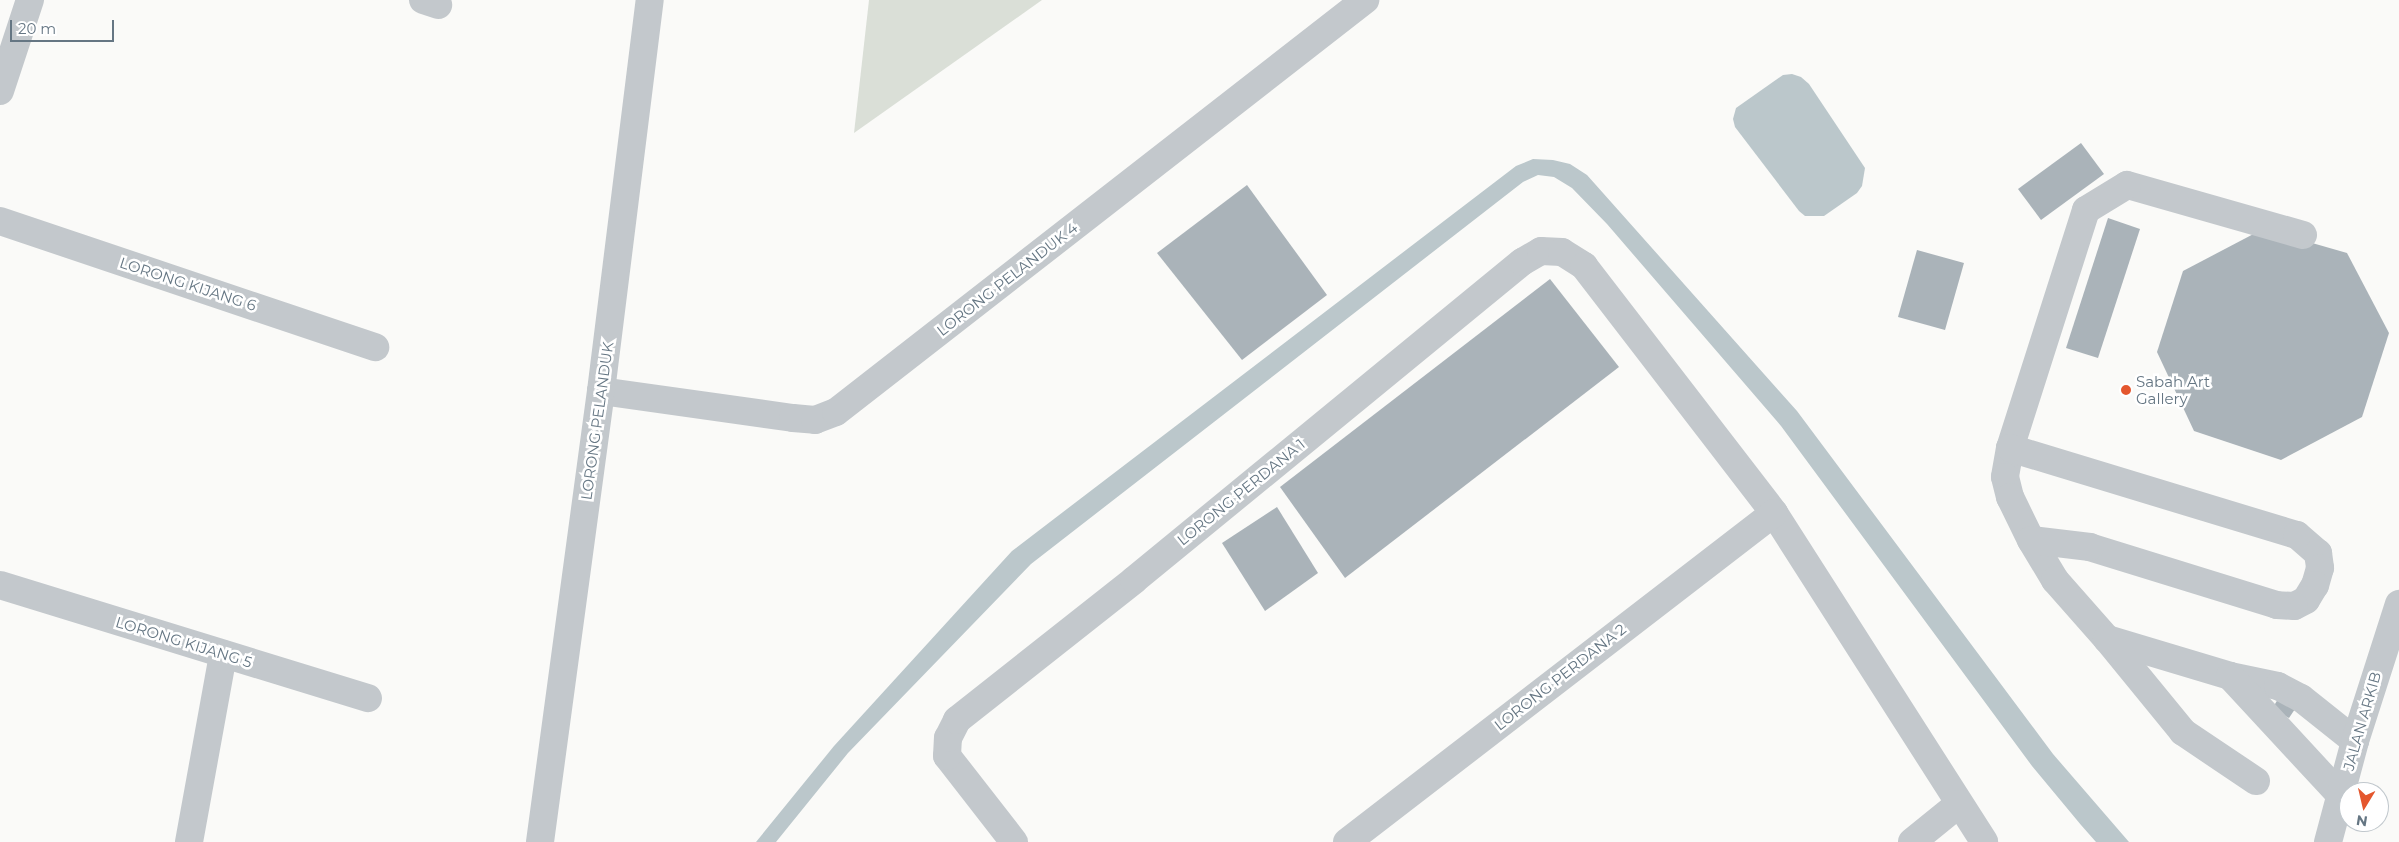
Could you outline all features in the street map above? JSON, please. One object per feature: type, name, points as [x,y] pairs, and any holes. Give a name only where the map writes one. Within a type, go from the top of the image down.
[{"type":"street","points":[[0,91],[30,0]]},
{"type":"street","name":"LORONG PELANDUK","points":[[540,842],[601,391],[650,0]]},
{"type":"street","name":"LORONG PELANDUK 4","points":[[601,391],[815,420],[836,412],[1365,0]]},
{"type":"street","points":[[2256,781],[2184,732],[2055,580],[2031,540],[2010,497],[2004,478],[2010,448],[2086,210],[2127,185],[2304,236]]},
{"type":"street","name":"LORONG KIJANG 6","points":[[0,222],[375,347]]},
{"type":"street","name":"LORONG PERDANA 1","points":[[1014,842],[947,756],[948,738],[957,720],[1134,580],[1522,262],[1541,251],[1562,252],[1584,266],[1774,513],[1984,842]]},
{"type":"street","points":[[2010,448],[2297,535],[2318,553],[2320,568],[2316,585],[2306,600],[2294,606],[2277,605],[2090,547],[2031,540]]},
{"type":"street","name":"LORONG PERDANA 2","points":[[1347,842],[1774,513]]},
{"type":"street","name":"LORONG KIJANG 5","points":[[0,585],[368,698]]},
{"type":"street","name":"JALAN ARKIB","points":[[2345,782],[2355,742],[2399,604]]},
{"type":"street","points":[[2107,639],[2230,676],[2278,686],[2301,698],[2355,742]]},
{"type":"street","points":[[189,842],[224,654]]},
{"type":"street","points":[[2230,676],[2339,794]]},
{"type":"street","name":"JALAN ARKIB","points":[[2328,842],[2339,803]]},
{"type":"street","points":[[1912,842],[1959,804]]},
{"type":"shaded area","points":[[869,0],[1042,0],[854,133]]},
{"type":"shaded area","points":[[1792,74],[1801,77],[1809,84],[1865,168],[1862,186],[1857,193],[1824,216],[1805,216],[1799,211],[1735,127],[1733,119],[1736,108],[1783,75]]},
{"type":"shaded area","points":[[1533,159],[1553,160],[1570,164],[1587,175],[1797,411],[2053,754],[2129,842],[2096,842],[2032,766],[1781,426],[1607,224],[1572,188],[1554,177],[1538,175],[1523,182],[1031,564],[848,753],[776,842],[756,842],[834,746],[1012,551],[1516,166]]},
{"type":"building","points":[[2081,143],[2104,174],[2041,220],[2018,189]]},
{"type":"building","points":[[1247,185],[1327,295],[1242,360],[1157,253]]},
{"type":"building","points":[[2108,218],[2140,229],[2098,358],[2066,348]]},
{"type":"building","points":[[2263,229],[2347,253],[2389,333],[2362,417],[2281,460],[2194,431],[2157,352],[2183,271]]},
{"type":"building","points":[[1917,250],[1964,263],[1945,330],[1898,317]]},
{"type":"building","points":[[1550,279],[1619,367],[1345,578],[1280,487]]},
{"type":"building","points":[[1277,507],[1318,573],[1265,611],[1222,543]]},
{"type":"building","points":[[2278,699],[2295,709],[2289,718],[2272,709]]},
{"type":"place","name":"Sabah Art Gallery","points":[[2126,390]]}]
